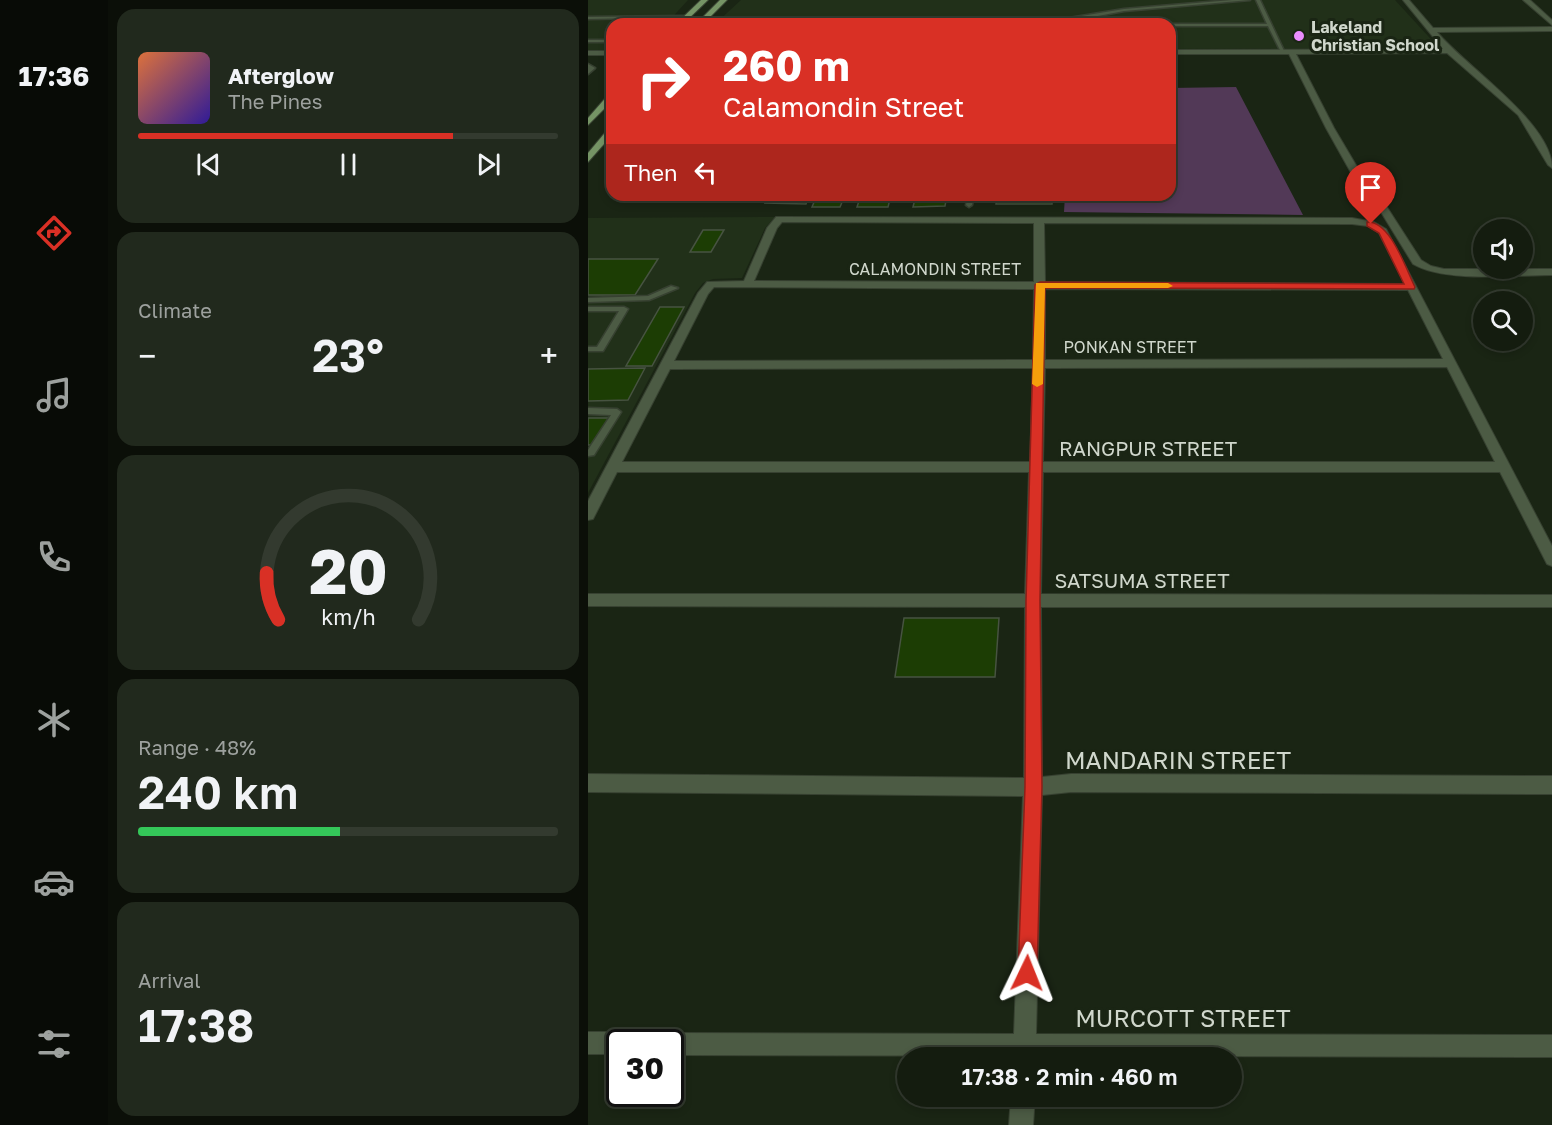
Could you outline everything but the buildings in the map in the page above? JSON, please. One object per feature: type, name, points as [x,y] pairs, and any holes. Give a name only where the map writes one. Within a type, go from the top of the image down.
[{"type":"main road","points":[[686,17],[705,0]]},
{"type":"main road","points":[[705,18],[724,0]]},
{"type":"main road","points":[[588,123],[606,103]]},
{"type":"main road","points":[[588,159],[606,137]]},
{"type":"street","points":[[1406,0],[1449,51],[1521,114],[1552,165]]},
{"type":"street","points":[[1526,0],[1552,23]]},
{"type":"street","points":[[1432,30],[1552,29]]},
{"type":"street","points":[[1176,52],[1449,51]]},
{"type":"street","points":[[1288,52],[1359,177],[1380,203],[1417,262],[1427,268],[1444,272],[1552,272]]},
{"type":"street","points":[[588,53],[606,53]]},
{"type":"street","points":[[748,283],[772,228],[782,219],[1352,220],[1371,224],[1383,231],[1552,560]]},
{"type":"street","points":[[1025,1047],[1034,787],[1033,601],[1040,220]]},
{"type":"street","name":"CALAMONDIN STREET","points":[[665,365],[703,293],[711,284],[1410,287]]},
{"type":"street","name":"PONKAN STREET","points":[[665,365],[1451,363]]},
{"type":"street","points":[[588,515],[665,365]]},
{"type":"street","name":"RANGPUR STREET","points":[[612,467],[1504,467]]},
{"type":"street","name":"SATSUMA STREET","points":[[588,600],[1552,601]]},
{"type":"street","name":"MANDARIN STREET","points":[[588,783],[1034,787],[1071,783],[1552,785]]},
{"type":"street","points":[[588,1043],[606,1043]]},
{"type":"street","name":"MURCOTT STREET","points":[[684,1044],[992,1047]]},
{"type":"street","name":"MURCOTT STREET","points":[[1242,1048],[1552,1046]]},
{"type":"street","points":[[1021,1125],[1022,1107]]},
{"type":"lane","points":[[1075,18],[1124,10],[1248,0]]},
{"type":"lane","points":[[1258,0],[1269,25],[1288,52]]},
{"type":"lane","points":[[588,18],[686,17]]},
{"type":"lane","points":[[1176,25],[1269,25]]},
{"type":"lane","points":[[588,41],[606,41]]},
{"type":"lane","points":[[588,66],[592,68],[588,72]]},
{"type":"lane","points":[[969,205],[970,201]]},
{"type":"lane","points":[[588,300],[649,298],[674,288]]},
{"type":"lane","points":[[588,309],[624,309],[600,349],[588,349]]},
{"type":"lane","points":[[588,411],[616,412],[590,453]]},
{"type":"shaded area","points":[[588,0],[688,0],[672,18],[606,18],[606,51],[588,51]]},
{"type":"shaded area","name":"Lakeland Christian School","points":[[741,0],[1395,0],[1439,48],[1176,49],[1176,18],[722,18]]},
{"type":"shaded area","points":[[1236,87],[1303,215],[1064,212],[1065,201],[1176,201],[1176,88]]},
{"type":"shaded area","points":[[775,217],[765,228],[742,278],[713,279],[703,283],[695,293],[588,493],[588,218]]},
{"type":"slow traffic","points":[[1037,384],[1040,285],[1168,286]]},
{"type":"place","name":"Lakeland Christian School","points":[[1299,36]]},
{"type":"route","points":[[1027,973],[1034,787],[1033,601],[1040,285],[1410,287],[1383,231],[1371,224]]}]
